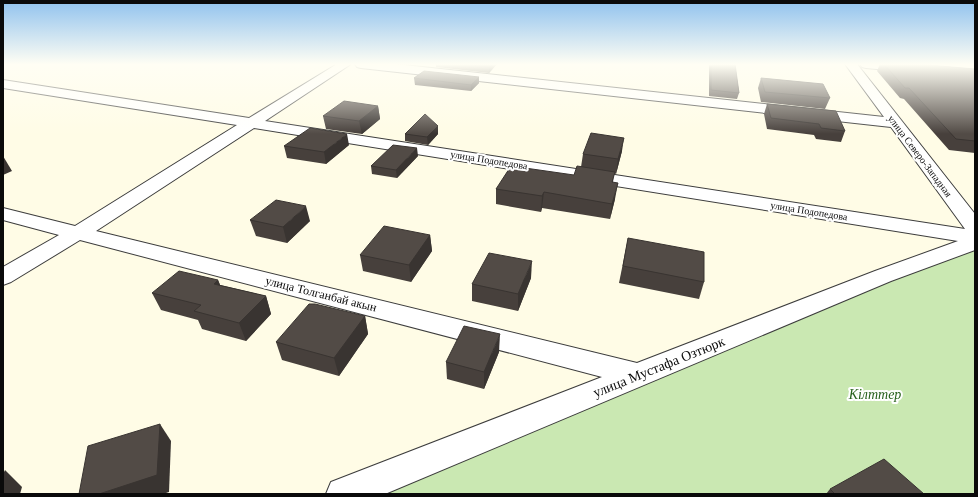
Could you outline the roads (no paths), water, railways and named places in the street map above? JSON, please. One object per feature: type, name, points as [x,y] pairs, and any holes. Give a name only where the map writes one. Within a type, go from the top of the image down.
[{"type":"street","name":"улица Подопедова","points":[[23,87],[975,237]]},
{"type":"street","points":[[3,278],[79,232],[308,87]]},
{"type":"street","points":[[571,87],[896,123]]},
{"type":"street","name":"улица Северо-Западная","points":[[869,87],[975,228]]},
{"type":"street","name":"улица Толганбай акын","points":[[3,214],[79,232],[639,375]]},
{"type":"street","name":"улица Мустафа Озтюрк","points":[[344,494],[883,276],[975,242]]},
{"type":"park label","name":"Кілттер","points":[[875,394]]}]
